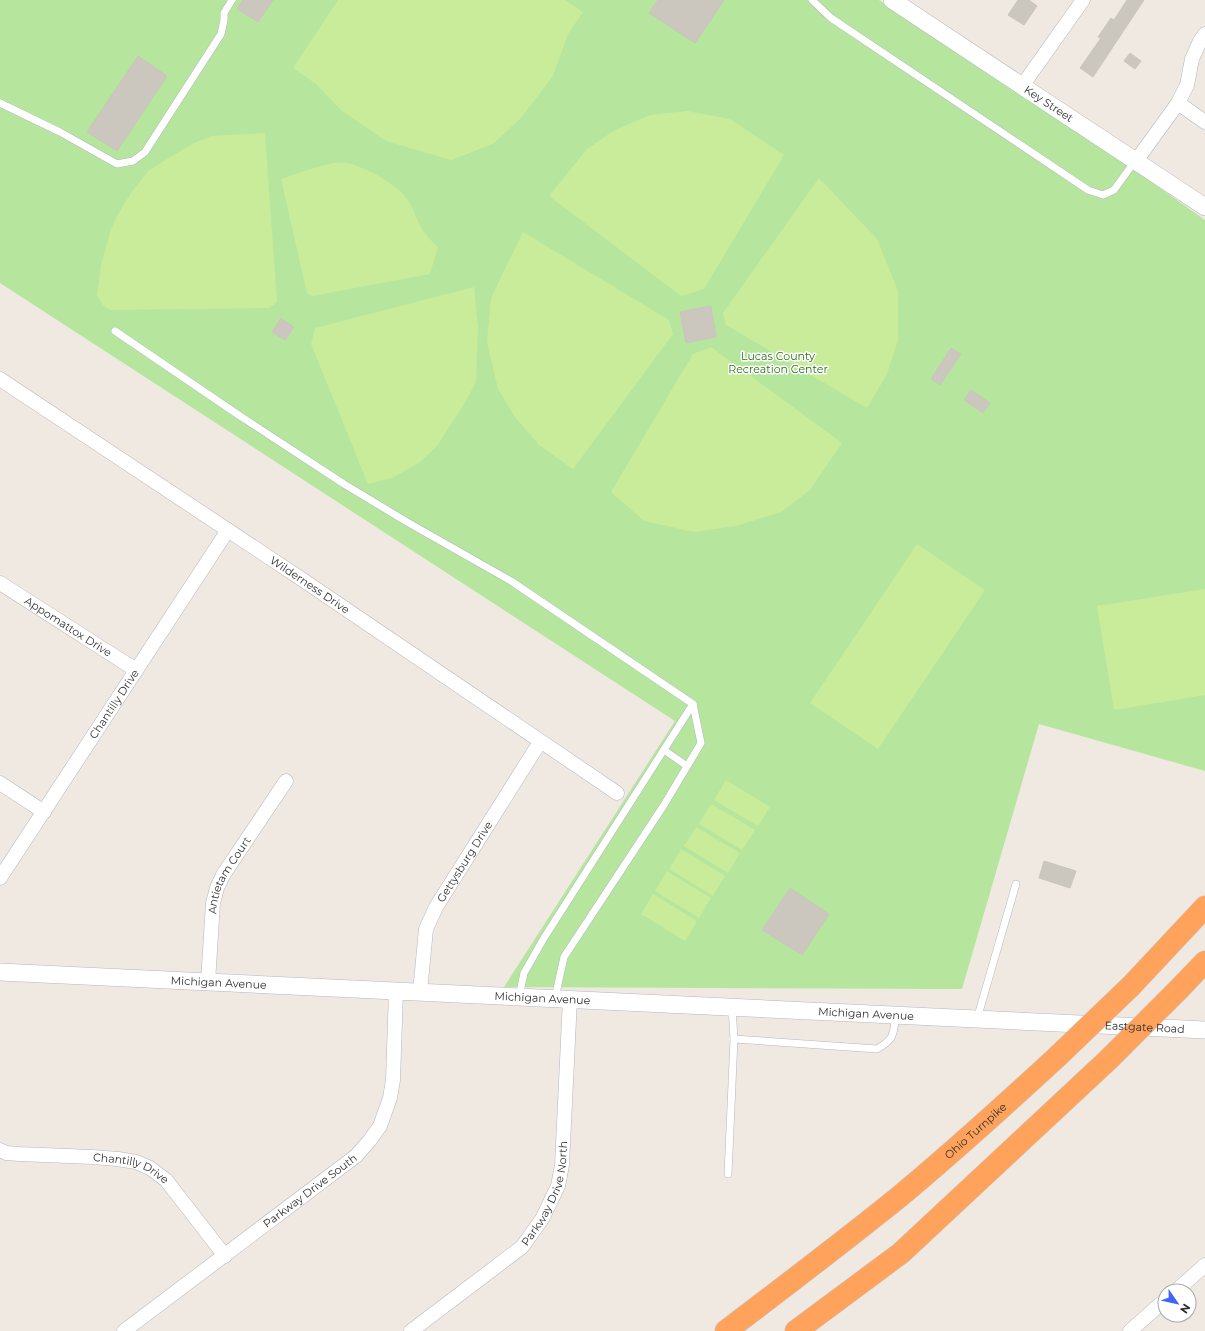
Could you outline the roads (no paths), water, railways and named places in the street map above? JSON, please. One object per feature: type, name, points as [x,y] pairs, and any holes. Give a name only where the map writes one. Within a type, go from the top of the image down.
[{"type":"highway","name":"Ohio Turnpike","points":[[726,1331],[830,1252],[899,1197],[968,1138],[1058,1056],[1131,986],[1205,907]]},
{"type":"highway","points":[[796,1331],[901,1253],[1109,1059],[1205,962]]},
{"type":"street","name":"Key Street","points":[[892,0],[1205,207]]},
{"type":"street","points":[[1022,86],[1083,0]]},
{"type":"street","points":[[1136,161],[1178,103],[1187,85],[1192,59],[1200,41],[1205,34]]},
{"type":"street","points":[[1178,103],[1205,122]]},
{"type":"street","name":"Wilderness Drive","points":[[0,379],[228,530],[617,794]]},
{"type":"street","name":"Chantilly Drive","points":[[0,878],[228,530]]},
{"type":"street","name":"Appomattox Drive","points":[[0,583],[136,670]]},
{"type":"street","name":"Gettysburg Drive","points":[[420,992],[426,929],[436,907],[540,742]]},
{"type":"street","name":"Antietam Court","points":[[208,982],[213,904],[217,888],[223,876],[286,781]]},
{"type":"street","points":[[0,783],[44,812]]},
{"type":"street","name":"Michigan Avenue","points":[[0,972],[1084,1024]]},
{"type":"street","name":"Parkway Drive South","points":[[124,1331],[356,1156],[370,1140],[380,1126],[390,1098],[393,1080],[396,991]]},
{"type":"street","name":"Parkway Drive North","points":[[412,1331],[522,1247],[542,1219],[558,1186],[562,1164],[563,999]]},
{"type":"street","name":"Eastgate Road","points":[[1084,1024],[1205,1030]]},
{"type":"street","name":"Chantilly Drive","points":[[0,1150],[19,1154],[92,1156],[118,1159],[136,1162],[150,1168],[166,1180],[224,1256]]},
{"type":"street","points":[[1185,1283],[1205,1265]]},
{"type":"street","points":[[1130,1331],[1157,1307]]},
{"type":"lane","points":[[0,103],[60,132],[118,164],[133,161],[145,152],[221,34],[224,12],[232,0]]},
{"type":"lane","points":[[812,0],[831,18],[1088,190],[1103,194],[1114,190],[1136,161]]},
{"type":"lane","points":[[116,330],[237,414],[407,522],[511,582],[693,704],[701,743],[664,805],[564,957],[563,999]]},
{"type":"lane","points":[[519,997],[524,973],[544,938],[693,704]]},
{"type":"lane","points":[[664,750],[687,766]]},
{"type":"lane","points":[[976,1019],[1016,884]]},
{"type":"lane","points":[[728,1174],[734,1039],[732,1007]]},
{"type":"lane","points":[[734,1039],[878,1049],[888,1043],[893,1036],[896,1015]]},
{"type":"park label","name":"Lucas County Recreation Center","points":[[778,362]]}]
